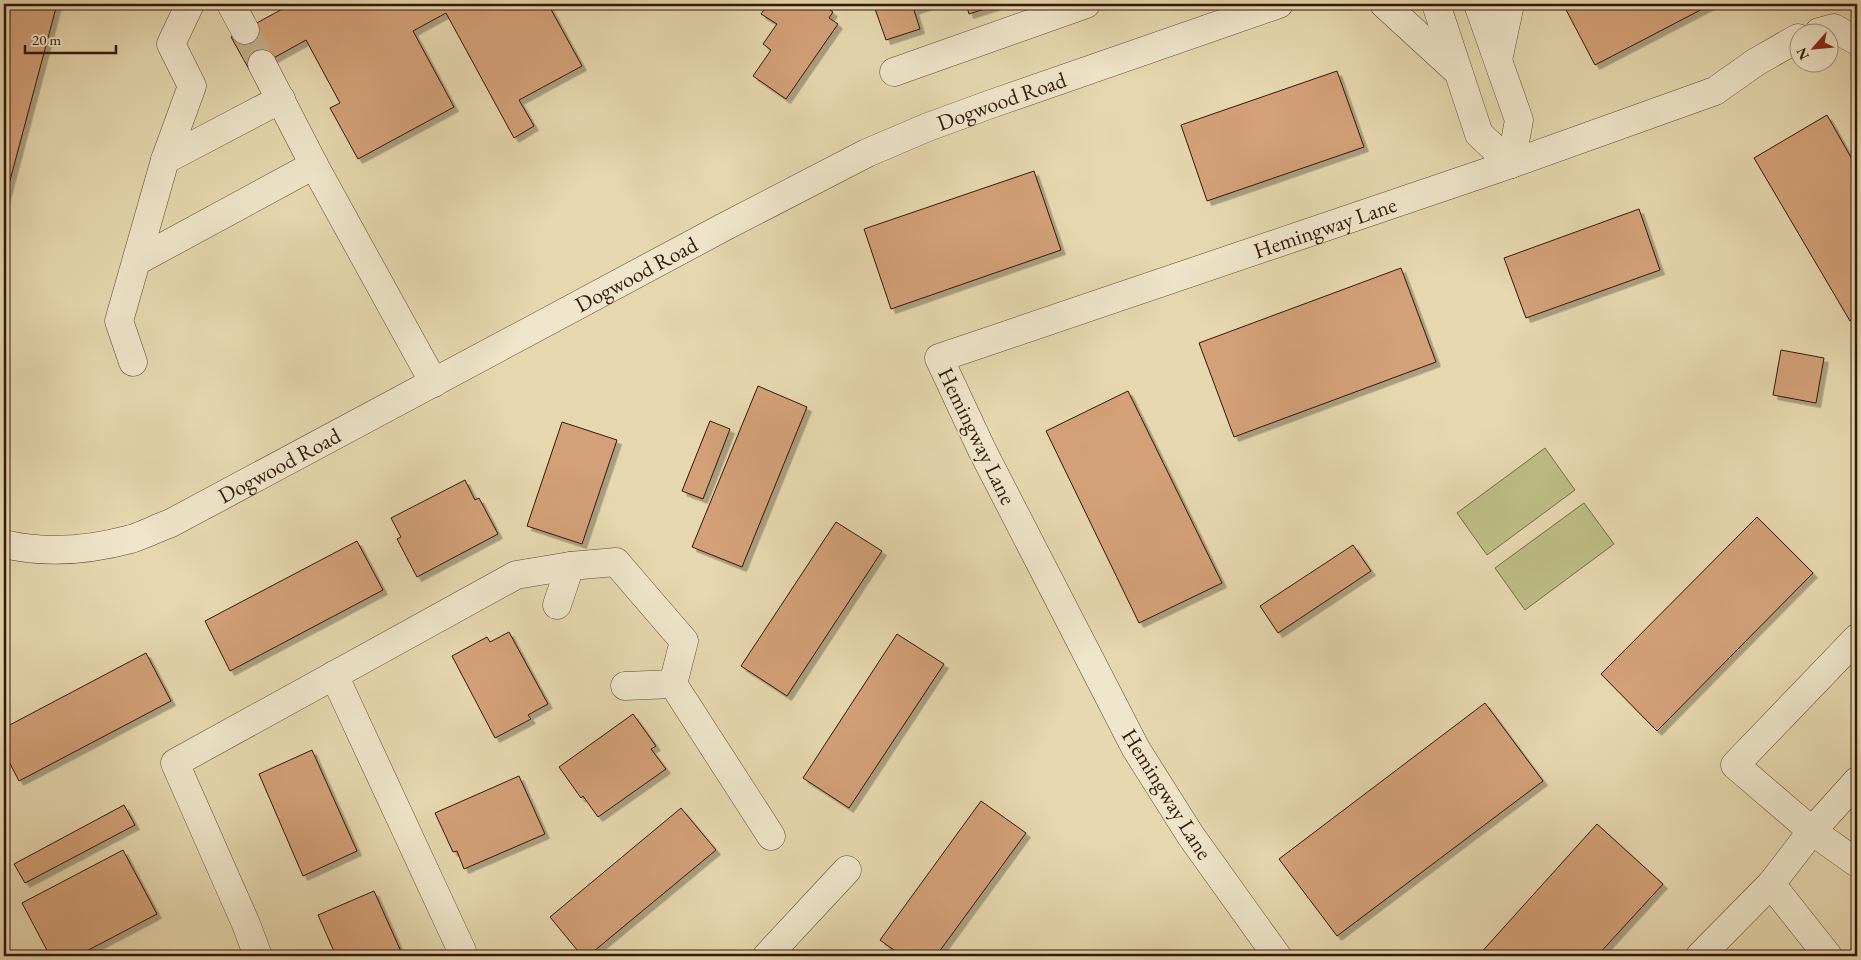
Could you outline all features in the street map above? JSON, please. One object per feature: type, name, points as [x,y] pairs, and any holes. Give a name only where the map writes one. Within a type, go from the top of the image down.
[{"type":"street","points":[[133,362],[120,321],[165,160],[192,86],[171,44],[190,4]]},
{"type":"street","points":[[231,4],[245,30]]},
{"type":"street","points":[[894,72],[1086,4]]},
{"type":"street","name":"Dogwood Road","points":[[4,544],[50,549],[92,548],[132,538],[170,523],[722,228],[867,153],[928,127],[990,104],[1279,4]]},
{"type":"street","points":[[1384,4],[1459,72]]},
{"type":"street","points":[[1436,4],[1478,134],[1511,164]]},
{"type":"street","points":[[1478,4],[1520,120],[1511,164]]},
{"type":"street","points":[[1498,60],[1510,4]]},
{"type":"street","points":[[1838,30],[1857,41]]},
{"type":"street","name":"Hemingway Lane","points":[[1277,956],[1191,836],[1136,749],[982,450],[939,358],[1511,164],[1715,91],[1756,62],[1788,44]]},
{"type":"street","points":[[262,64],[314,165],[434,383]]},
{"type":"street","points":[[165,160],[281,100]]},
{"type":"street","points":[[137,261],[314,165]]},
{"type":"street","points":[[258,956],[246,924],[174,763],[516,575],[570,566],[616,562],[684,641],[673,684],[770,836]]},
{"type":"street","points":[[557,605],[570,566]]},
{"type":"street","points":[[1857,638],[1735,764],[1812,831],[1857,863]]},
{"type":"street","points":[[334,674],[462,951]]},
{"type":"street","points":[[625,686],[673,684]]},
{"type":"street","points":[[1700,956],[1771,884],[1812,831],[1857,781]]},
{"type":"street","points":[[767,956],[847,870]]},
{"type":"street","points":[[1771,884],[1828,956]]},
{"type":"shaded area","points":[[1545,448],[1575,490],[1487,555],[1457,513]]},
{"type":"shaded area","points":[[1584,503],[1614,544],[1525,610],[1495,568]]},
{"type":"building","points":[[4,4],[57,4],[4,203]]},
{"type":"building","points":[[287,4],[548,4],[582,66],[519,100],[534,126],[514,138],[446,13],[413,31],[454,107],[358,159],[330,108],[340,103],[306,40],[250,71],[231,37],[288,6]]},
{"type":"building","points":[[768,4],[821,4],[833,12],[829,18],[838,24],[786,99],[753,76],[771,50],[763,44],[777,24],[761,14]]},
{"type":"building","points":[[881,4],[931,4],[914,10],[920,29],[886,40],[874,6]]},
{"type":"building","points":[[966,4],[1000,4],[969,14]]},
{"type":"building","points":[[1563,4],[1712,4],[1595,65]]},
{"type":"building","points":[[1337,71],[1364,147],[1207,201],[1181,125]]},
{"type":"building","points":[[1827,115],[1857,168],[1857,317],[1850,321],[1754,158]]},
{"type":"building","points":[[1034,171],[1061,250],[891,309],[864,229]]},
{"type":"building","points":[[1639,209],[1660,270],[1526,318],[1504,258]]},
{"type":"building","points":[[1401,268],[1436,362],[1234,437],[1199,343]]},
{"type":"building","points":[[1781,350],[1824,358],[1816,403],[1773,395]]},
{"type":"building","points":[[758,386],[807,407],[742,567],[692,547]]},
{"type":"building","points":[[1128,391],[1222,583],[1139,623],[1046,431]]},
{"type":"building","points":[[710,421],[730,429],[703,499],[682,491]]},
{"type":"building","points":[[562,422],[617,440],[582,544],[527,526]]},
{"type":"building","points":[[465,480],[475,500],[479,498],[498,534],[417,577],[397,539],[401,537],[391,518]]},
{"type":"building","points":[[1757,517],[1813,573],[1657,731],[1601,674]]},
{"type":"building","points":[[836,522],[882,551],[787,696],[741,666]]},
{"type":"building","points":[[357,541],[383,590],[230,671],[205,621]]},
{"type":"building","points":[[1353,545],[1371,571],[1278,633],[1260,606]]},
{"type":"building","points":[[509,632],[548,704],[528,715],[531,719],[495,738],[452,656],[487,637],[490,642]]},
{"type":"building","points":[[897,634],[944,664],[849,808],[803,778]]},
{"type":"building","points":[[146,653],[171,701],[19,781],[4,752],[4,728]]},
{"type":"building","points":[[1485,703],[1543,781],[1337,936],[1279,859]]},
{"type":"building","points":[[633,714],[656,746],[651,749],[666,769],[598,817],[583,796],[581,798],[559,767]]},
{"type":"building","points":[[312,750],[357,851],[303,876],[259,774]]},
{"type":"building","points":[[519,776],[545,834],[464,869],[457,851],[453,852],[435,813]]},
{"type":"building","points":[[981,801],[1026,833],[936,956],[902,956],[880,940]]},
{"type":"building","points":[[124,805],[135,825],[25,883],[14,864]]},
{"type":"building","points":[[681,808],[716,850],[588,956],[582,956],[550,917]]},
{"type":"building","points":[[1597,824],[1663,884],[1597,956],[1478,956]]},
{"type":"building","points":[[123,850],[157,914],[77,956],[50,956],[22,903]]},
{"type":"building","points":[[374,891],[403,956],[336,956],[318,915]]},
{"type":"tunnel","points":[[245,30],[262,64]]}]
